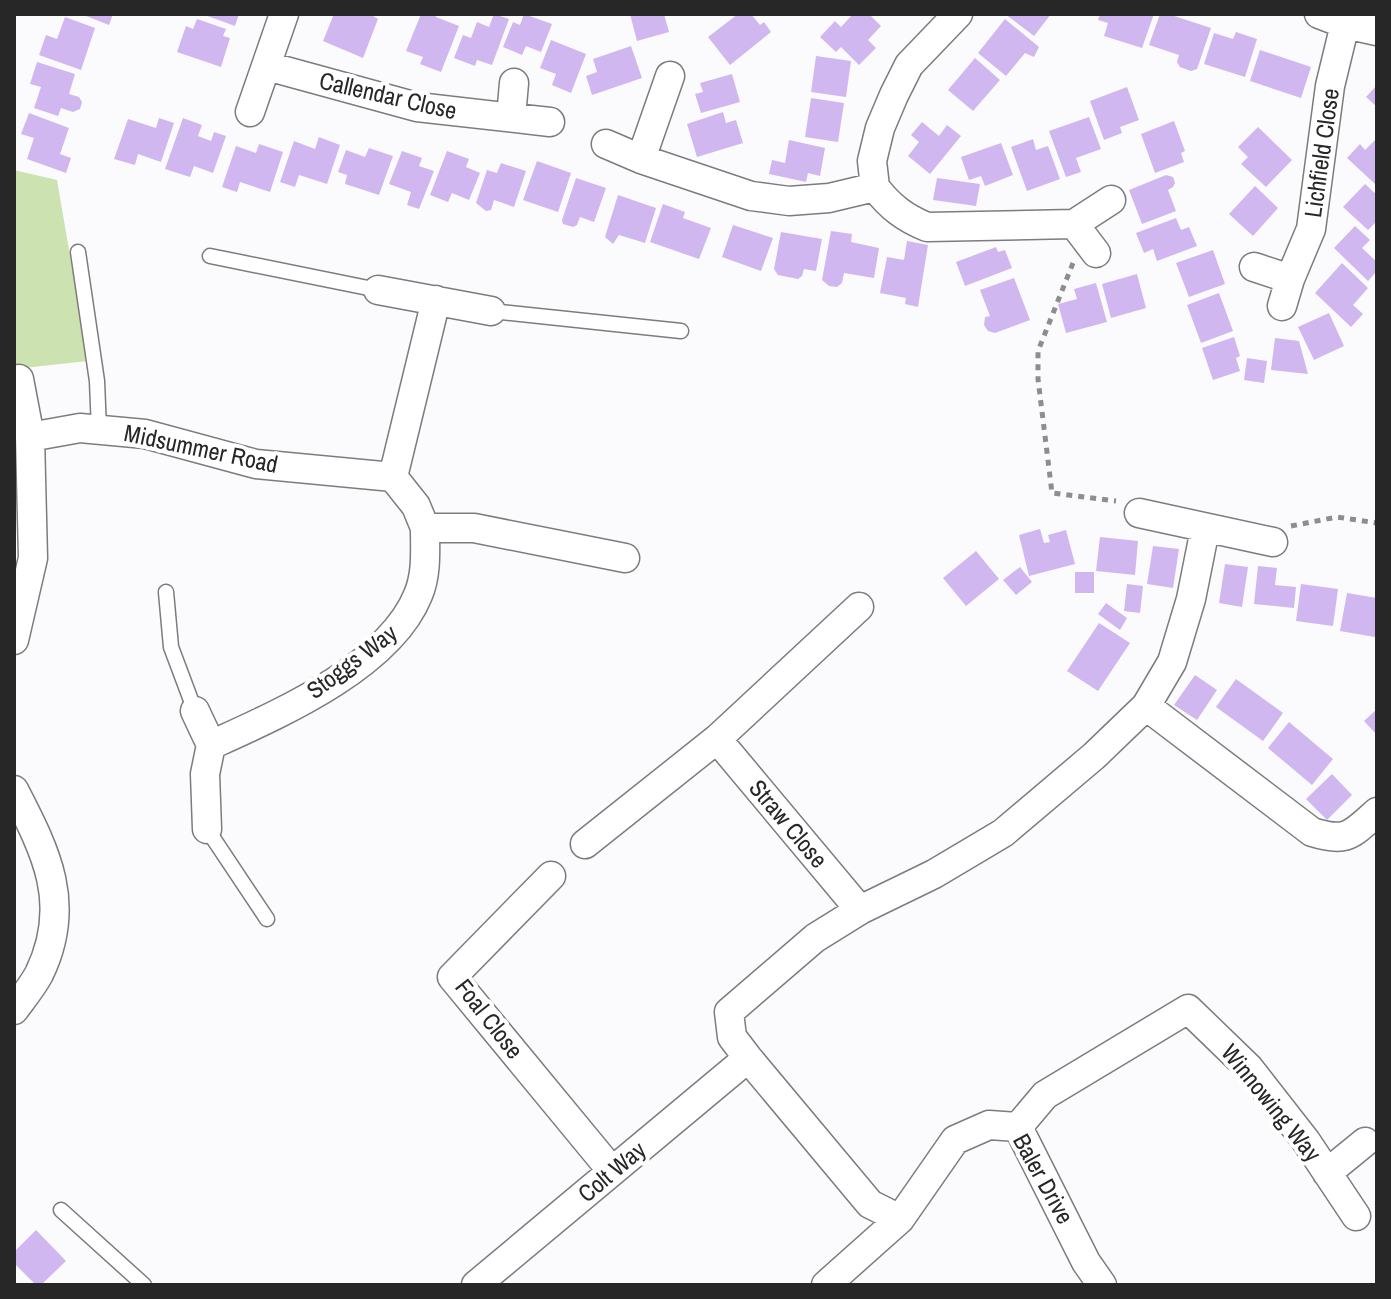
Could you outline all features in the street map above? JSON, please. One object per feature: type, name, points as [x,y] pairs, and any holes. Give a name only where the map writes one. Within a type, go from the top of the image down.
[{"type":"street","points":[[250,112],[284,14]]},
{"type":"street","points":[[958,14],[909,65],[880,128],[872,161],[875,187],[886,202],[905,218],[927,227],[1084,236],[1111,200]]},
{"type":"street","points":[[1319,14],[1377,31]]},
{"type":"street","name":"Lichfield Close","points":[[1254,267],[1286,292],[1311,229],[1330,86],[1345,24]]},
{"type":"street","name":"Callendar Close","points":[[267,66],[417,107],[550,122]]},
{"type":"street","points":[[641,159],[670,76]]},
{"type":"street","points":[[511,117],[514,83]]},
{"type":"street","points":[[606,144],[751,196],[789,201],[829,198],[875,187]]},
{"type":"street","points":[[378,290],[491,311]]},
{"type":"street","points":[[436,300],[393,477],[416,506],[425,528],[474,528],[625,558]]},
{"type":"street","points":[[14,640],[33,558],[19,379]]},
{"type":"street","name":"Midsummer Road","points":[[22,439],[90,429],[145,434],[256,464],[393,477]]},
{"type":"street","points":[[1134,508],[1205,529],[1276,536]]},
{"type":"street","name":"Stoggs Way","points":[[211,745],[284,712],[344,675],[387,640],[404,622],[419,595],[425,570],[425,528]]},
{"type":"street","points":[[900,1219],[870,1204],[748,1058],[732,1037],[729,1012],[815,938],[860,910],[934,874],[1003,833],[1094,756],[1146,706],[1172,662],[1191,599],[1205,529]]},
{"type":"street","points":[[585,844],[717,739],[859,607]]},
{"type":"street","points":[[1146,706],[1312,832],[1335,840],[1354,832],[1377,812]]},
{"type":"street","points":[[195,711],[211,745],[205,774],[207,829]]},
{"type":"street","name":"Straw Close","points":[[717,739],[860,910]]},
{"type":"street","points":[[14,790],[43,845],[54,883],[52,932],[39,974],[14,1010]]},
{"type":"street","name":"Foal Close","points":[[551,876],[452,977],[612,1171]]},
{"type":"street","name":"Winnowing Way","points":[[1018,1127],[1045,1095],[1188,1009],[1249,1068],[1356,1216]]},
{"type":"street","name":"Colt Way","points":[[476,1285],[748,1058]]},
{"type":"street","name":"Baler Drive","points":[[826,1285],[900,1219],[955,1140],[989,1125],[1018,1127],[1086,1262],[1102,1285]]},
{"type":"street","points":[[1327,1173],[1365,1142]]},
{"type":"lane","points":[[78,252],[97,381],[90,429]]},
{"type":"lane","points":[[210,256],[378,290]]},
{"type":"lane","points":[[491,311],[681,331]]},
{"type":"lane","points":[[166,592],[171,647],[195,711]]},
{"type":"lane","points":[[207,829],[267,919]]},
{"type":"lane","points":[[61,1210],[144,1285]]},
{"type":"path","points":[[1084,236],[1038,351],[1038,379],[1052,493],[1134,508]]},
{"type":"path","points":[[1276,536],[1337,517],[1377,523]]},
{"type":"green space","points":[[14,170],[57,180],[88,361],[14,369]]},
{"type":"building","points":[[81,14],[113,14],[109,25]]},
{"type":"building","points":[[202,14],[239,14],[235,26]]},
{"type":"building","points":[[334,14],[370,14],[378,19],[363,58],[323,41]]},
{"type":"building","points":[[421,14],[435,14],[459,26],[441,72],[420,64],[423,57],[406,51]]},
{"type":"building","points":[[494,14],[509,19],[492,65],[477,60],[475,66],[454,58],[463,35],[471,38],[477,22],[489,27]]},
{"type":"building","points":[[524,14],[552,24],[541,52],[526,46],[522,55],[503,47],[513,22],[520,25]]},
{"type":"building","points":[[630,14],[664,14],[669,32],[637,41]]},
{"type":"building","points":[[738,14],[751,14],[760,25],[764,22],[771,32],[730,65],[708,37]]},
{"type":"building","points":[[853,14],[869,14],[881,26],[868,40],[876,48],[859,65],[841,47],[836,52],[820,37],[835,21],[841,27]]},
{"type":"building","points":[[1005,14],[1051,14],[1034,36]]},
{"type":"building","points":[[1100,14],[1154,14],[1142,48],[1104,36],[1108,23],[1098,20]]},
{"type":"building","points":[[1160,14],[1211,28],[1197,69],[1191,71],[1180,67],[1177,62],[1179,55],[1149,45]]},
{"type":"building","points":[[65,17],[95,28],[81,70],[39,55],[46,35],[57,39]]},
{"type":"building","points":[[197,19],[226,29],[223,36],[230,38],[221,67],[177,52],[186,26],[193,29]]},
{"type":"building","points":[[1005,19],[1039,47],[1034,57],[1025,53],[1006,76],[978,53]]},
{"type":"building","points":[[1236,32],[1257,39],[1245,77],[1204,64],[1214,33],[1233,39]]},
{"type":"building","points":[[551,40],[586,54],[571,93],[552,85],[556,74],[540,68]]},
{"type":"building","points":[[631,46],[642,78],[592,95],[586,76],[597,72],[593,59]]},
{"type":"building","points":[[1260,50],[1311,67],[1301,98],[1250,81]]},
{"type":"building","points":[[816,56],[851,61],[846,97],[811,92]]},
{"type":"building","points":[[975,58],[1000,80],[973,111],[948,90]]},
{"type":"building","points":[[37,62],[75,74],[69,94],[79,97],[82,102],[80,109],[73,112],[61,108],[58,116],[34,108],[41,87],[30,84]]},
{"type":"building","points":[[732,74],[740,102],[701,113],[695,94],[703,92],[700,83]]},
{"type":"building","points":[[1377,85],[1377,107],[1366,97]]},
{"type":"building","points":[[1127,87],[1139,120],[1120,127],[1122,133],[1104,140],[1090,101]]},
{"type":"building","points":[[811,98],[844,103],[838,142],[805,137]]},
{"type":"building","points":[[723,112],[726,123],[736,120],[743,143],[697,157],[687,124]]},
{"type":"building","points":[[29,113],[69,128],[60,154],[71,158],[66,173],[27,159],[34,138],[21,134]]},
{"type":"building","points":[[1089,117],[1101,149],[1076,158],[1081,172],[1066,177],[1049,131]]},
{"type":"building","points":[[159,118],[174,123],[161,162],[138,154],[135,165],[114,159],[128,119],[156,128]]},
{"type":"building","points":[[183,118],[202,125],[198,136],[211,141],[214,132],[226,136],[213,173],[194,166],[190,177],[165,169]]},
{"type":"building","points":[[1174,121],[1185,151],[1181,153],[1184,162],[1155,173],[1141,134]]},
{"type":"building","points":[[922,122],[939,136],[947,125],[961,136],[930,174],[908,156],[919,142],[911,135]]},
{"type":"building","points":[[1258,127],[1292,160],[1266,187],[1241,164],[1248,157],[1238,147]]},
{"type":"building","points":[[319,137],[340,145],[327,184],[299,175],[295,187],[280,182],[294,141],[315,149]]},
{"type":"building","points":[[1377,138],[1375,184],[1347,158],[1360,144],[1365,150]]},
{"type":"building","points":[[1033,139],[1036,150],[1048,146],[1060,179],[1027,191],[1011,147]]},
{"type":"building","points":[[789,140],[825,148],[820,176],[808,173],[806,182],[769,174],[772,160],[785,163]]},
{"type":"building","points":[[1001,143],[1013,175],[985,186],[981,176],[969,180],[961,157]]},
{"type":"building","points":[[259,144],[283,152],[270,192],[240,182],[237,192],[222,187],[236,146],[256,153]]},
{"type":"building","points":[[369,148],[393,156],[379,195],[345,184],[347,175],[338,172],[346,150],[365,157]]},
{"type":"building","points":[[402,151],[422,158],[419,166],[434,171],[419,209],[407,205],[411,192],[389,184]]},
{"type":"building","points":[[447,151],[469,159],[466,167],[480,173],[469,200],[452,193],[448,202],[430,195]]},
{"type":"building","points":[[537,161],[571,173],[558,212],[523,200]]},
{"type":"building","points":[[501,163],[526,171],[514,207],[494,200],[491,210],[486,211],[476,203],[487,170],[497,173]]},
{"type":"building","points":[[1166,175],[1173,177],[1175,183],[1168,190],[1176,211],[1142,224],[1129,190]]},
{"type":"building","points":[[576,178],[606,188],[594,222],[580,217],[573,227],[563,224],[562,220]]},
{"type":"building","points":[[937,178],[980,184],[976,206],[933,200]]},
{"type":"building","points":[[1365,184],[1377,195],[1377,221],[1368,230],[1343,207]]},
{"type":"building","points":[[1255,186],[1278,208],[1253,236],[1229,214]]},
{"type":"building","points":[[618,195],[656,208],[645,243],[619,235],[613,244],[605,237]]},
{"type":"building","points":[[663,204],[685,212],[683,218],[711,228],[699,259],[650,242]]},
{"type":"building","points":[[1176,218],[1181,230],[1189,227],[1197,246],[1157,261],[1153,249],[1144,253],[1136,233]]},
{"type":"building","points":[[733,225],[773,238],[761,271],[722,257]]},
{"type":"building","points":[[1355,226],[1370,240],[1362,248],[1377,262],[1377,271],[1368,281],[1334,248]]},
{"type":"building","points":[[831,231],[852,234],[851,242],[879,248],[874,278],[844,273],[842,283],[837,287],[829,286],[822,280]]},
{"type":"building","points":[[781,232],[822,239],[816,271],[804,269],[798,279],[778,275],[774,269]]},
{"type":"building","points":[[907,241],[928,245],[918,307],[905,304],[906,298],[880,293],[887,257],[904,260]]},
{"type":"building","points":[[996,247],[998,252],[1005,250],[1012,268],[965,286],[956,262]]},
{"type":"building","points":[[1213,250],[1225,284],[1189,297],[1176,263]]},
{"type":"building","points":[[1342,263],[1368,288],[1353,305],[1363,314],[1351,327],[1315,293]]},
{"type":"building","points":[[1137,274],[1146,308],[1111,318],[1102,284]]},
{"type":"building","points":[[1014,278],[1030,320],[995,333],[988,331],[984,325],[985,317],[990,316],[980,290]]},
{"type":"building","points":[[1096,283],[1107,322],[1066,333],[1058,304],[1077,299],[1074,289]]},
{"type":"building","points":[[1219,293],[1233,331],[1201,343],[1187,305]]},
{"type":"building","points":[[1329,313],[1344,346],[1314,360],[1298,327]]},
{"type":"building","points":[[1234,337],[1240,356],[1236,358],[1240,371],[1213,380],[1202,348]]},
{"type":"building","points":[[1275,338],[1299,341],[1308,374],[1271,370]]},
{"type":"building","points":[[1247,358],[1267,361],[1264,383],[1244,380]]},
{"type":"building","points":[[1040,529],[1044,543],[1050,542],[1048,535],[1066,530],[1075,564],[1029,576],[1019,535]]},
{"type":"building","points":[[1100,537],[1138,541],[1135,575],[1096,571]]},
{"type":"building","points":[[1153,546],[1179,549],[1173,588],[1147,584]]},
{"type":"building","points":[[976,551],[999,579],[966,606],[943,578]]},
{"type":"building","points":[[1225,564],[1248,567],[1242,607],[1219,603]]},
{"type":"building","points":[[1258,566],[1277,568],[1275,585],[1296,587],[1294,608],[1254,604]]},
{"type":"building","points":[[1020,567],[1032,582],[1016,595],[1003,580]]},
{"type":"building","points":[[1075,572],[1094,572],[1094,593],[1075,593]]},
{"type":"building","points":[[1127,584],[1143,586],[1140,613],[1124,611]]},
{"type":"building","points":[[1301,584],[1338,589],[1333,626],[1296,621]]},
{"type":"building","points":[[1347,593],[1377,598],[1375,637],[1340,631]]},
{"type":"building","points":[[1106,603],[1127,618],[1120,630],[1098,614]]},
{"type":"building","points":[[1099,623],[1130,643],[1098,691],[1067,671]]},
{"type":"building","points":[[1195,675],[1217,690],[1197,720],[1174,705]]},
{"type":"building","points":[[1236,679],[1283,713],[1263,741],[1216,707]]},
{"type":"building","points":[[1377,709],[1377,735],[1364,721]]},
{"type":"building","points":[[1289,722],[1333,759],[1312,785],[1268,748]]},
{"type":"building","points":[[1332,774],[1352,795],[1327,820],[1306,799]]},
{"type":"building","points":[[36,1230],[66,1261],[41,1285],[36,1285],[14,1263],[14,1252]]}]
